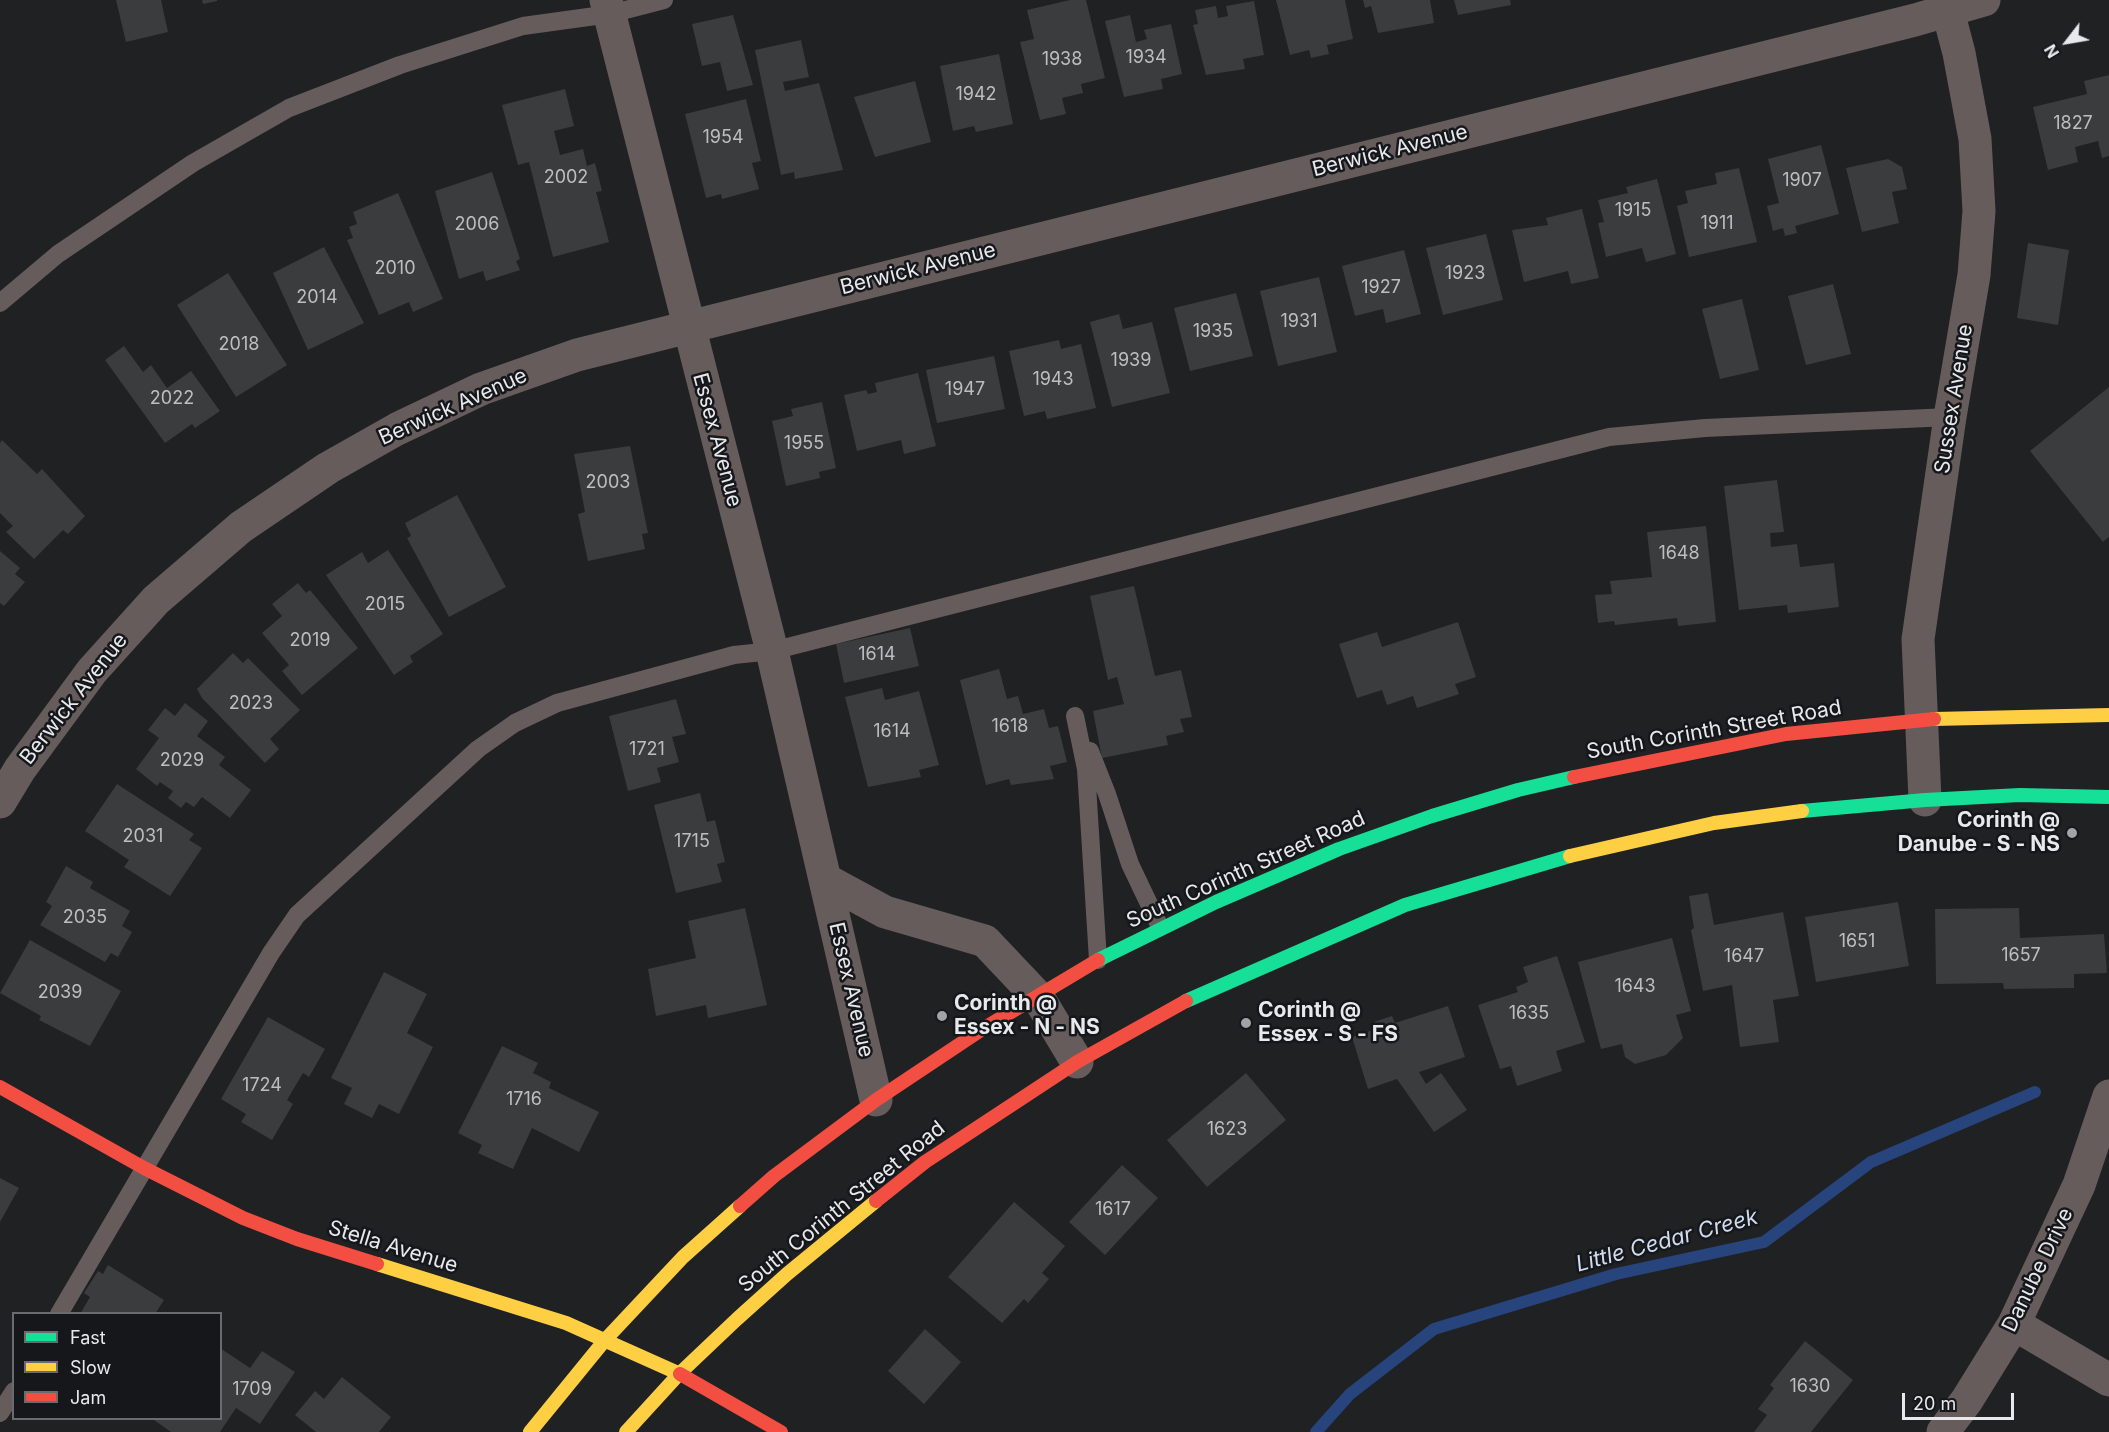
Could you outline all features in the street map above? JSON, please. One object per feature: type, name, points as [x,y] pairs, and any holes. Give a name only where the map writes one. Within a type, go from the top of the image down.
[{"type":"main road","name":"South Corinth Street Road","points":[[530,1432],[605,1340],[683,1257],[774,1176],[876,1101],[981,1030],[1098,960],[1160,927],[1339,849],[1518,790],[1624,765],[1786,734],[1921,719],[2109,715]]},
{"type":"main road","name":"South Corinth Street Road","points":[[626,1432],[679,1374],[787,1274],[925,1162],[1077,1062],[1197,995],[1318,941],[1405,905],[1497,876],[1606,846],[1714,823],[1795,812],[1925,800],[2020,795],[2109,797]]},
{"type":"main road","name":"Stella Avenue","points":[[0,1088],[144,1168],[243,1218],[297,1239],[566,1323],[679,1374],[780,1432]]},
{"type":"street","name":"Berwick Avenue","points":[[0,802],[20,769],[92,671],[156,600],[241,527],[328,468],[481,389],[577,355],[1947,5],[1984,0]]},
{"type":"street","name":"Sussex Avenue","points":[[1925,800],[1918,639],[1950,417],[1974,275],[1979,211],[1975,140],[1947,5]]},
{"type":"street","name":"Essex Avenue","points":[[608,7],[772,651],[876,1101]]},
{"type":"street","name":"Essex Avenue","points":[[826,880],[885,912],[986,941],[1038,997],[1077,1062]]},
{"type":"street","name":"Danube Drive","points":[[1943,1432],[1968,1400],[2013,1324],[2079,1185],[2109,1096]]},
{"type":"street","points":[[2013,1324],[2109,1380]]},
{"type":"lane","points":[[0,303],[58,254],[193,163],[289,108],[400,65],[523,26],[608,7],[664,0]]},
{"type":"lane","points":[[60,1312],[271,953],[297,915],[478,749],[514,723],[557,703],[734,655],[772,651],[1609,437],[1705,428],[1950,417]]},
{"type":"lane","points":[[1098,960],[1086,769],[1075,716],[1107,794],[1130,864],[1160,927]]},
{"type":"lane","points":[[0,1413],[12,1393]]},
{"type":"building","points":[[116,0],[161,0],[168,32],[126,42]]},
{"type":"building","points":[[202,0],[217,0],[217,1],[203,4]]},
{"type":"building","points":[[1070,0],[1086,0],[1105,78],[1081,84],[1083,93],[1062,98],[1066,114],[1040,120],[1020,42],[1034,39],[1027,10]]},
{"type":"building","points":[[1276,0],[1345,0],[1353,39],[1327,45],[1329,54],[1311,58],[1309,50],[1290,55]]},
{"type":"building","points":[[1363,0],[1430,0],[1434,23],[1378,33],[1371,6],[1365,8]]},
{"type":"building","points":[[1454,0],[1510,0],[1511,5],[1458,15]]},
{"type":"building","points":[[1254,1],[1264,55],[1243,59],[1245,69],[1206,75],[1193,25],[1198,24],[1195,10],[1216,6],[1218,18],[1228,16],[1226,6]]},
{"type":"building","points":[[733,15],[753,85],[727,91],[720,62],[702,66],[692,24]]},
{"type":"building","points":[[1130,15],[1136,42],[1147,39],[1144,30],[1171,24],[1182,74],[1161,79],[1163,89],[1124,97],[1105,21]]},
{"type":"building","points":[[801,40],[809,77],[783,82],[785,91],[819,83],[843,170],[795,179],[794,172],[781,175],[755,50]]},
{"type":"building","points":[[999,54],[1013,124],[976,132],[974,126],[953,131],[940,66]]},
{"type":"building","points":[[2109,75],[2109,156],[2102,158],[2098,141],[2075,147],[2078,162],[2048,170],[2033,107],[2087,94],[2084,81]]},
{"type":"building","points":[[915,81],[931,142],[875,157],[854,97]]},
{"type":"building","points":[[565,89],[574,126],[554,131],[560,155],[583,149],[587,166],[595,163],[602,191],[596,192],[609,242],[553,257],[529,162],[518,165],[502,105]]},
{"type":"building","points":[[746,99],[761,161],[752,163],[759,189],[722,199],[721,194],[706,198],[685,114]]},
{"type":"building","points":[[1821,145],[1839,214],[1795,226],[1797,233],[1785,236],[1783,228],[1773,231],[1767,206],[1779,203],[1768,159]]},
{"type":"building","points":[[1888,159],[1902,167],[1907,189],[1892,192],[1899,223],[1862,232],[1846,168]]},
{"type":"building","points":[[1739,168],[1757,242],[1689,257],[1677,206],[1688,203],[1685,191],[1717,184],[1715,173]]},
{"type":"building","points":[[492,172],[520,259],[516,261],[520,270],[486,281],[483,271],[459,279],[435,191]]},
{"type":"building","points":[[1657,179],[1676,254],[1646,262],[1642,248],[1606,257],[1598,223],[1604,222],[1598,200],[1628,193],[1626,187]]},
{"type":"building","points":[[398,193],[443,299],[413,312],[409,302],[379,315],[347,240],[353,238],[349,227],[357,224],[353,212]]},
{"type":"building","points":[[1582,209],[1599,278],[1571,284],[1568,271],[1524,282],[1512,230],[1548,225],[1546,218]]},
{"type":"building","points":[[1486,234],[1503,300],[1443,315],[1426,248]]},
{"type":"building","points":[[2028,243],[2069,250],[2058,325],[2017,318]]},
{"type":"building","points":[[324,247],[364,323],[308,350],[273,273]]},
{"type":"building","points":[[1404,250],[1421,314],[1386,323],[1383,309],[1355,316],[1342,266]]},
{"type":"building","points":[[228,273],[287,365],[236,397],[177,305]]},
{"type":"building","points":[[1319,277],[1337,352],[1278,366],[1260,291]]},
{"type":"building","points":[[1833,284],[1851,354],[1806,365],[1788,296]]},
{"type":"building","points":[[1236,293],[1253,356],[1190,371],[1174,308]]},
{"type":"building","points":[[1742,299],[1759,370],[1720,379],[1702,309]]},
{"type":"building","points":[[1119,314],[1123,329],[1152,322],[1170,393],[1112,407],[1090,322]]},
{"type":"building","points":[[1059,340],[1061,349],[1081,344],[1096,408],[1047,419],[1045,411],[1024,416],[1009,351]]},
{"type":"building","points":[[124,346],[143,372],[151,365],[167,388],[191,371],[220,411],[195,428],[192,424],[165,443],[105,360]]},
{"type":"building","points":[[994,356],[1005,409],[937,423],[926,370]]},
{"type":"building","points":[[918,373],[936,446],[904,454],[901,440],[857,451],[844,395],[866,390],[868,394],[877,392],[875,383]]},
{"type":"building","points":[[2109,387],[2109,537],[2103,542],[2030,451]]},
{"type":"building","points":[[822,402],[836,468],[819,472],[820,478],[786,486],[772,421],[793,416],[791,409]]},
{"type":"building","points":[[2,440],[37,474],[42,469],[85,516],[68,534],[63,530],[34,559],[6,532],[13,526],[0,513],[0,443]]},
{"type":"building","points":[[630,446],[648,533],[642,534],[645,549],[588,561],[578,514],[585,512],[574,454]]},
{"type":"building","points":[[1777,480],[1784,532],[1770,533],[1771,547],[1797,544],[1800,567],[1834,563],[1839,607],[1788,613],[1787,605],[1739,610],[1724,486]]},
{"type":"building","points":[[457,495],[506,587],[449,617],[407,538],[411,536],[405,523]]},
{"type":"building","points":[[1706,526],[1716,622],[1678,626],[1677,618],[1615,625],[1614,621],[1598,623],[1595,595],[1612,594],[1610,581],[1652,577],[1647,532]]},
{"type":"building","points":[[388,550],[443,634],[410,656],[413,662],[394,675],[326,575],[362,552],[368,563]]},
{"type":"building","points":[[0,551],[20,568],[15,574],[25,582],[4,606],[0,603]]},
{"type":"building","points":[[298,583],[306,593],[310,590],[358,648],[302,695],[282,671],[289,665],[262,633],[282,616],[272,604]]},
{"type":"building","points":[[1134,586],[1155,676],[1181,670],[1192,717],[1180,719],[1184,732],[1166,736],[1168,745],[1102,758],[1093,711],[1124,704],[1117,677],[1108,680],[1090,596]]},
{"type":"building","points":[[1458,622],[1476,677],[1455,684],[1459,694],[1417,708],[1413,696],[1387,705],[1382,690],[1357,698],[1339,644],[1377,632],[1382,647]]},
{"type":"building","points":[[910,628],[919,666],[844,683],[836,644]]},
{"type":"building","points":[[233,653],[243,663],[248,658],[300,710],[270,739],[279,749],[265,763],[202,698],[197,689]]},
{"type":"building","points":[[999,669],[1007,699],[1018,696],[1023,714],[1044,709],[1049,728],[1058,726],[1067,762],[1050,766],[1054,779],[1011,785],[1009,779],[986,785],[960,680]]},
{"type":"building","points":[[882,688],[885,700],[919,691],[939,765],[919,770],[921,777],[868,787],[845,697]]},
{"type":"building","points":[[676,699],[686,734],[672,737],[679,762],[657,768],[661,782],[628,791],[609,716]]},
{"type":"building","points":[[185,703],[208,721],[197,736],[225,757],[219,765],[251,790],[230,818],[202,797],[194,807],[186,802],[181,808],[168,798],[173,791],[160,782],[157,786],[136,769],[159,738],[148,730],[165,708],[175,716]]},
{"type":"building","points":[[117,784],[194,834],[189,840],[202,848],[170,896],[124,867],[129,860],[85,831]]},
{"type":"building","points":[[700,793],[707,822],[715,820],[725,862],[717,864],[722,882],[676,893],[654,805]]},
{"type":"building","points":[[66,866],[93,882],[90,888],[130,911],[122,926],[132,932],[118,957],[111,953],[105,962],[40,925],[52,906],[46,902]]},
{"type":"building","points":[[1708,893],[1714,925],[1783,912],[1799,996],[1773,1000],[1779,1042],[1740,1047],[1732,985],[1703,991],[1691,930],[1694,928],[1689,896]]},
{"type":"building","points":[[1898,902],[1909,966],[1816,982],[1805,917]]},
{"type":"building","points":[[745,908],[767,1005],[708,1018],[706,1005],[656,1016],[648,969],[696,958],[688,921]]},
{"type":"building","points":[[2019,908],[2020,938],[2104,934],[2107,973],[2074,974],[2074,988],[2004,989],[2003,983],[1936,984],[1935,909]]},
{"type":"building","points":[[1672,938],[1691,1011],[1676,1015],[1683,1038],[1666,1055],[1635,1064],[1625,1057],[1622,1044],[1601,1049],[1578,962]]},
{"type":"building","points":[[30,940],[121,991],[90,1046],[39,1020],[41,1016],[0,993]]},
{"type":"building","points":[[1557,956],[1585,1042],[1556,1051],[1562,1071],[1517,1086],[1511,1066],[1500,1069],[1478,1005],[1518,992],[1516,987],[1528,982],[1523,967]]},
{"type":"building","points":[[384,972],[427,994],[407,1033],[433,1047],[399,1114],[379,1104],[372,1118],[344,1104],[352,1088],[331,1078]]},
{"type":"building","points":[[1448,1006],[1465,1057],[1419,1072],[1426,1084],[1441,1073],[1467,1110],[1434,1132],[1397,1079],[1368,1089],[1352,1037],[1376,1029],[1374,1022],[1392,1016],[1395,1023]]},
{"type":"building","points":[[268,1017],[325,1049],[309,1077],[303,1073],[287,1100],[293,1104],[272,1140],[241,1122],[246,1114],[221,1099]]},
{"type":"building","points":[[502,1046],[538,1063],[533,1073],[551,1082],[549,1088],[599,1112],[579,1152],[532,1128],[513,1169],[478,1153],[482,1145],[458,1133]]},
{"type":"building","points":[[1246,1073],[1286,1120],[1207,1187],[1167,1140]]},
{"type":"building","points":[[1122,1165],[1158,1198],[1105,1255],[1069,1222]]},
{"type":"building","points":[[0,1178],[19,1188],[0,1222]]},
{"type":"building","points":[[1014,1202],[1065,1246],[1042,1273],[1049,1279],[1028,1303],[1024,1299],[1002,1323],[948,1277]]},
{"type":"building","points":[[108,1265],[164,1300],[156,1312],[81,1312],[90,1297],[84,1293],[98,1271],[103,1274]]},
{"type":"building","points":[[925,1329],[961,1362],[924,1404],[888,1371]]},
{"type":"building","points":[[1805,1341],[1853,1380],[1811,1432],[1754,1432],[1767,1415],[1758,1409],[1774,1388],[1770,1385]]},
{"type":"building","points":[[222,1349],[250,1368],[262,1351],[295,1372],[260,1424],[236,1408],[220,1432],[171,1432],[154,1420],[222,1420]]},
{"type":"building","points":[[342,1377],[391,1417],[379,1432],[316,1432],[295,1415],[315,1391],[324,1399]]},
{"type":"waterway","name":"Little Cedar Creek","points":[[1316,1432],[1350,1394],[1434,1329],[1616,1274],[1764,1242],[1871,1162],[2035,1092]]},
{"type":"traffic: fast","points":[[1098,960],[1216,902],[1339,849],[1432,816],[1518,790],[1574,777]]},
{"type":"traffic: fast","points":[[1802,811],[1925,800],[2020,795],[2109,797]]},
{"type":"traffic: fast","points":[[1186,1001],[1405,905],[1570,856]]},
{"type":"traffic: slow","points":[[1934,719],[2109,715]]},
{"type":"traffic: slow","points":[[1570,856],[1714,823],[1802,811]]},
{"type":"traffic: slow","points":[[626,1432],[679,1374],[737,1319],[787,1274],[876,1201]]},
{"type":"traffic: slow","points":[[530,1432],[605,1340],[683,1257],[740,1206]]},
{"type":"traffic: slow","points":[[377,1264],[566,1323],[680,1374]]},
{"type":"traffic: jam","points":[[1574,777],[1786,734],[1934,719]]},
{"type":"traffic: jam","points":[[740,1206],[774,1176],[876,1100],[981,1030],[1098,960]]},
{"type":"traffic: jam","points":[[876,1201],[925,1162],[1077,1062],[1186,1001]]},
{"type":"traffic: jam","points":[[0,1087],[144,1168],[243,1218],[297,1239],[377,1264]]},
{"type":"traffic: jam","points":[[680,1374],[781,1432]]},
{"type":"place","name":"Corinth @ Danube - S - NS","points":[[2072,833]]},
{"type":"place","name":"Corinth @ Essex - N - NS","points":[[942,1016]]},
{"type":"place","name":"Corinth @ Essex - S - FS","points":[[1246,1023]]}]
